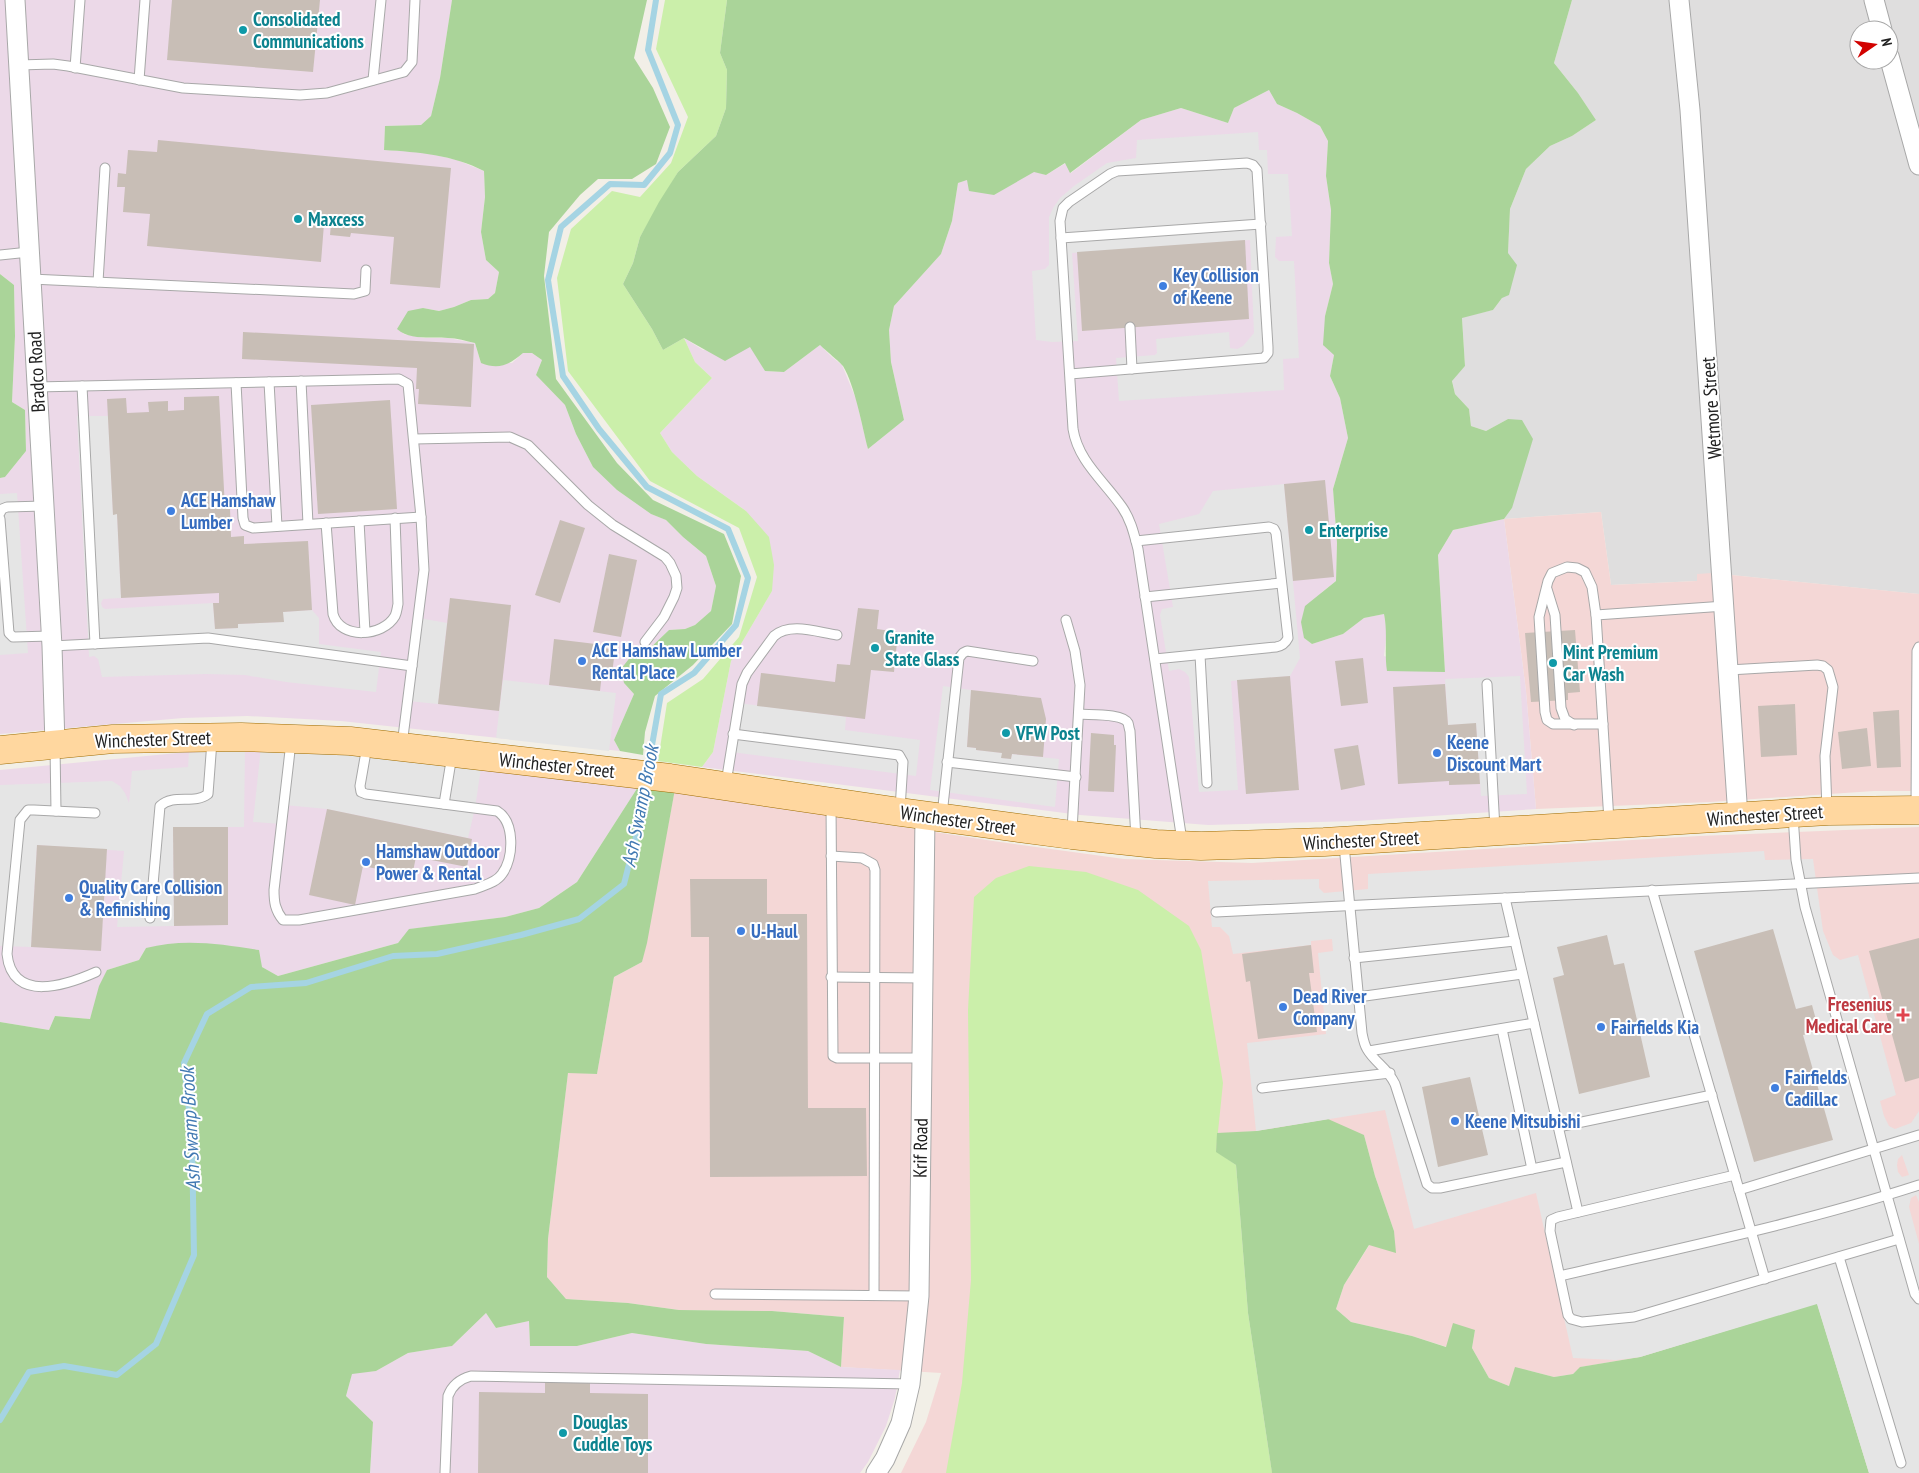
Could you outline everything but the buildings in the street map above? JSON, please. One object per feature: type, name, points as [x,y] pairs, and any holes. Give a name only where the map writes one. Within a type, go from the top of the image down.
[{"type":"main road","name":"Winchester Street","points":[[0,750],[113,739],[212,737],[368,743],[670,778],[1072,836],[1183,846],[1344,841],[1828,811],[1918,810]]},
{"type":"street","name":"Bradco Road","points":[[15,0],[52,641],[55,745]]},
{"type":"street","name":"Wetmore Street","points":[[1679,0],[1690,110],[1738,817]]},
{"type":"street","points":[[1874,0],[1879,20]]},
{"type":"street","points":[[1893,70],[1919,165]]},
{"type":"street","name":"Krif Road","points":[[876,1473],[885,1459],[900,1423],[910,1384],[919,1296],[922,815]]},
{"type":"lane","points":[[75,68],[80,0]]},
{"type":"lane","points":[[139,80],[145,0]]},
{"type":"lane","points":[[373,80],[381,0]]},
{"type":"lane","points":[[19,65],[53,64],[183,88],[300,95],[327,93],[404,72],[412,62],[415,0]]},
{"type":"lane","points":[[1070,374],[1264,358],[1268,353],[1268,347],[1261,224],[1257,170],[1253,165],[1125,170],[1110,174],[1069,202],[1061,214],[1061,238],[1070,374],[1075,441],[1087,463],[1122,506],[1129,518],[1136,541],[1183,846]]},
{"type":"lane","points":[[98,282],[105,168]]},
{"type":"lane","points":[[1061,238],[1261,224]]},
{"type":"lane","points":[[0,255],[29,252]]},
{"type":"lane","points":[[31,280],[354,294],[365,291],[366,270]]},
{"type":"lane","points":[[1130,327],[1132,369]]},
{"type":"lane","points":[[36,387],[301,381],[405,381],[410,392],[424,570],[402,747]]},
{"type":"lane","points":[[301,381],[308,524]]},
{"type":"lane","points":[[269,382],[277,526]]},
{"type":"lane","points":[[236,383],[242,508],[245,525],[253,528],[421,517]]},
{"type":"lane","points":[[82,386],[95,644]]},
{"type":"lane","points":[[414,439],[510,437],[517,439],[528,445],[588,505],[607,520],[665,557],[676,576],[676,588],[664,617],[645,642]]},
{"type":"lane","points":[[0,513],[2,509],[8,507],[44,506]]},
{"type":"lane","points":[[326,523],[335,621],[338,626],[345,630],[365,632],[375,631],[391,622],[396,614],[398,604],[395,518]]},
{"type":"lane","points":[[0,519],[9,633],[13,637],[95,644],[208,638],[412,666]]},
{"type":"lane","points":[[359,521],[365,632]]},
{"type":"lane","points":[[1136,541],[1269,527],[1274,529],[1276,533],[1288,638],[1286,642],[1282,646],[1276,647],[1155,659]]},
{"type":"lane","points":[[1603,724],[1553,724],[1547,720],[1539,617],[1548,581],[1552,574],[1559,569],[1567,567],[1576,568],[1585,572],[1592,586],[1596,615],[1603,724],[1609,825]]},
{"type":"lane","points":[[1145,597],[1281,583]]},
{"type":"lane","points":[[1546,589],[1555,615],[1561,708],[1566,719],[1574,725]]},
{"type":"lane","points":[[1596,615],[1725,606]]},
{"type":"lane","points":[[1066,620],[1075,651],[1080,685],[1072,836]]},
{"type":"lane","points":[[726,786],[742,684],[747,673],[779,631],[792,628],[836,635]]},
{"type":"lane","points":[[1918,810],[1917,651],[1919,647]]},
{"type":"lane","points":[[922,815],[948,762],[959,658],[963,653],[972,652],[1033,661]]},
{"type":"lane","points":[[1200,655],[1207,783]]},
{"type":"lane","points":[[1729,670],[1817,665],[1823,666],[1828,670],[1833,687],[1824,756],[1828,811]]},
{"type":"lane","points":[[1488,684],[1495,832]]},
{"type":"lane","points":[[1079,714],[1116,716],[1128,722],[1136,842]]},
{"type":"lane","points":[[734,734],[899,755],[922,815]]},
{"type":"lane","points":[[150,918],[160,806],[170,800],[201,798],[208,794],[212,737]]},
{"type":"lane","points":[[292,739],[274,890],[274,905],[283,920],[299,920],[475,889],[493,882],[501,876],[508,865],[510,832],[508,822],[503,814],[497,811],[362,792],[360,786],[368,743]]},
{"type":"lane","points":[[55,745],[56,811]]},
{"type":"lane","points":[[444,804],[453,753]]},
{"type":"lane","points":[[948,762],[1076,777]]},
{"type":"lane","points":[[831,802],[833,1056],[837,1058],[921,1058]]},
{"type":"lane","points":[[95,813],[28,810],[20,820],[7,954],[11,972],[19,979],[30,984],[46,987],[72,982],[96,972]]},
{"type":"lane","points":[[1793,814],[1796,860],[1800,884],[1899,1240],[1915,1294],[1919,1299]]},
{"type":"lane","points":[[1344,841],[1348,905],[1362,1033],[1369,1051],[1390,1073],[1395,1084],[1427,1184],[1432,1188],[1440,1188],[1566,1162]]},
{"type":"lane","points":[[831,856],[862,858],[873,864],[874,1295]]},
{"type":"lane","points":[[1216,912],[1919,878]]},
{"type":"lane","points":[[1652,890],[1765,1279]]},
{"type":"lane","points":[[1505,898],[1578,1212]]},
{"type":"lane","points":[[1354,958],[1515,942]]},
{"type":"lane","points":[[1358,997],[1522,974]]},
{"type":"lane","points":[[831,977],[922,978]]},
{"type":"lane","points":[[1369,1051],[1534,1023]]},
{"type":"lane","points":[[1502,1029],[1532,1169]]},
{"type":"lane","points":[[1262,1088],[1390,1073]]},
{"type":"lane","points":[[1558,1127],[1712,1096]]},
{"type":"lane","points":[[1739,1190],[1919,1135]]},
{"type":"lane","points":[[1734,1175],[1551,1220],[1550,1224],[1568,1314],[1576,1322],[1634,1317],[1899,1240]]},
{"type":"lane","points":[[1560,1276],[1751,1231],[1887,1195],[1919,1184]]},
{"type":"lane","points":[[1839,1257],[1901,1463]]},
{"type":"lane","points":[[715,1294],[919,1296]]},
{"type":"lane","points":[[445,1473],[448,1396],[450,1389],[463,1378],[471,1376],[910,1384]]},
{"type":"shaded area","points":[[0,0],[452,0],[440,78],[431,116],[421,125],[385,126],[384,150],[422,152],[457,160],[484,171],[485,197],[481,232],[486,260],[499,272],[495,293],[488,299],[471,300],[439,311],[423,308],[403,334],[424,338],[448,338],[475,343],[481,363],[512,363],[523,353],[532,353],[542,360],[536,375],[565,405],[576,434],[593,467],[617,490],[651,514],[666,520],[706,556],[716,586],[711,611],[695,625],[685,629],[669,630],[647,651],[624,683],[634,694],[614,740],[620,751],[341,721],[247,716],[183,718],[0,734],[0,478],[5,477],[26,451],[25,410],[12,402],[15,336],[14,285],[0,274]]},
{"type":"shaded area","points":[[1572,0],[1919,0],[1919,594],[1712,573],[1697,581],[1611,585],[1601,512],[1504,519],[1512,508],[1508,419],[1486,431],[1471,426],[1469,409],[1455,394],[1452,380],[1465,366],[1462,317],[1493,310],[1502,298],[1508,253],[1510,209],[1526,169],[1550,146],[1572,136],[1596,120],[1578,93],[1554,63]]},
{"type":"shaded area","points":[[1269,90],[1277,104],[1320,126],[1328,141],[1326,176],[1331,210],[1329,263],[1333,284],[1325,316],[1334,355],[1330,376],[1340,398],[1348,438],[1333,489],[1337,543],[1336,581],[1322,592],[1304,638],[1312,644],[1343,634],[1364,618],[1384,614],[1387,631],[1384,656],[1445,672],[1438,555],[1453,530],[1504,519],[1526,691],[1536,809],[1357,821],[1208,825],[1080,815],[702,767],[713,752],[731,661],[772,591],[746,511],[697,476],[672,452],[660,433],[712,378],[695,362],[684,338],[703,350],[750,346],[765,371],[784,372],[820,345],[842,365],[856,399],[868,449],[904,420],[891,362],[889,330],[894,306],[941,254],[952,221],[958,183],[967,180],[994,195],[1034,171],[1046,175],[1066,163],[1071,173],[1141,120],[1181,108],[1228,123],[1234,108]]},
{"type":"shaded area","points":[[1258,132],[1259,150],[1267,150],[1268,174],[1288,174],[1292,236],[1276,237],[1275,257],[1279,261],[1294,261],[1299,358],[1283,359],[1284,390],[1119,401],[1116,358],[1155,355],[1157,353],[1156,339],[1229,332],[1230,348],[1237,349],[1243,346],[1254,333],[1250,240],[1072,253],[1078,341],[1052,342],[1036,340],[1032,271],[1045,269],[1049,265],[1049,217],[1060,198],[1107,163],[1136,158],[1137,140]]},
{"type":"shaded area","points":[[77,416],[108,416],[113,514],[117,514],[121,598],[103,599],[102,607],[105,609],[213,603],[215,629],[238,628],[238,624],[283,622],[283,612],[312,610],[319,618],[319,644],[381,652],[376,692],[286,682],[245,675],[206,674],[102,677],[98,659],[94,656],[89,657]]},
{"type":"shaded area","points":[[1284,484],[1300,658],[1290,676],[1231,681],[1238,790],[1199,792],[1189,677],[1179,669],[1169,671],[1160,615],[1162,609],[1173,607],[1159,524],[1199,514],[1213,491]]},
{"type":"shaded area","points":[[17,493],[28,653],[0,655],[0,494]]},
{"type":"shaded area","points":[[1601,512],[1611,585],[1697,581],[1697,574],[1712,573],[1919,594],[1919,791],[1874,791],[1710,802],[1536,809],[1526,691],[1504,519]]},
{"type":"shaded area","points":[[419,618],[447,623],[438,704],[408,701]]},
{"type":"shaded area","points":[[1520,676],[1527,794],[1481,796],[1476,724],[1448,725],[1445,679]]},
{"type":"shaded area","points":[[503,680],[616,693],[609,751],[496,738]]},
{"type":"shaded area","points":[[943,686],[971,690],[967,747],[1002,753],[1002,758],[1011,759],[1012,754],[1059,759],[1055,807],[930,790]]},
{"type":"shaded area","points":[[738,703],[846,717],[845,730],[920,740],[916,776],[731,752]]},
{"type":"shaded area","points":[[261,747],[289,747],[481,768],[468,838],[327,809],[284,805],[281,824],[253,822]]},
{"type":"shaded area","points":[[289,747],[638,787],[577,882],[539,908],[505,917],[410,929],[398,943],[278,976],[262,967],[146,948],[139,960],[107,970],[90,1019],[55,1016],[49,1030],[0,1022],[0,770],[230,748]]},
{"type":"shaded area","points":[[245,748],[244,827],[173,827],[174,926],[117,927],[124,851],[37,845],[31,947],[0,946],[0,785],[112,781],[120,786],[129,803],[132,771],[188,767],[189,753]]},
{"type":"shaded area","points":[[675,789],[798,811],[1124,859],[1252,863],[1699,836],[1919,827],[1919,1473],[1869,1473],[1817,1304],[1640,1357],[1581,1367],[1573,1374],[1554,1377],[1527,1370],[1509,1386],[1489,1378],[1472,1348],[1475,1330],[1447,1347],[1412,1336],[1351,1322],[1336,1309],[1344,1285],[1370,1244],[1395,1252],[1394,1231],[1375,1176],[1364,1135],[1256,1131],[1217,1134],[1272,1473],[901,1473],[926,1422],[941,1373],[841,1367],[844,1317],[772,1311],[679,1310],[628,1303],[566,1299],[547,1277],[548,1239],[568,1072],[597,1074],[614,977],[642,962]]},
{"type":"shaded area","points":[[1764,851],[1765,860],[1813,859],[1823,931],[1833,955],[1840,960],[1858,955],[1896,1095],[1880,1101],[1884,1116],[1889,1126],[1895,1129],[1911,1123],[1919,1111],[1919,1202],[1916,1195],[1911,1198],[1909,1207],[1919,1244],[1919,1473],[1869,1473],[1817,1304],[1640,1357],[1616,1360],[1573,1358],[1536,1193],[1414,1229],[1385,1110],[1256,1131],[1247,1043],[1326,1034],[1318,953],[1333,951],[1332,939],[1311,941],[1311,945],[1233,954],[1229,936],[1220,927],[1212,927],[1208,881],[1319,879],[1319,888],[1324,893],[1368,889],[1368,874]],"holes":[[[1902,1155],[1909,1175],[1902,1177],[1898,1172],[1898,1159]]]},
{"type":"shaded area","points":[[486,1313],[496,1328],[529,1321],[530,1346],[577,1346],[632,1333],[706,1344],[808,1351],[841,1367],[900,1370],[895,1398],[886,1426],[868,1462],[860,1473],[370,1473],[373,1422],[346,1396],[352,1373],[376,1371],[408,1353],[452,1346]]},
{"type":"green space","points":[[452,0],[647,0],[634,58],[653,88],[670,127],[656,164],[632,179],[598,179],[580,195],[549,232],[544,276],[556,379],[617,463],[653,500],[724,534],[741,576],[732,624],[693,665],[655,696],[645,732],[643,755],[620,751],[614,740],[634,694],[624,683],[621,669],[635,651],[647,651],[669,630],[685,629],[695,625],[711,611],[716,586],[706,556],[666,520],[651,514],[617,490],[593,467],[576,434],[565,405],[536,375],[542,360],[532,353],[523,353],[504,365],[487,365],[481,363],[475,343],[451,338],[415,337],[397,329],[408,311],[423,308],[439,311],[471,300],[488,299],[495,293],[499,272],[486,260],[481,232],[485,197],[484,171],[448,158],[422,153],[384,150],[385,126],[421,125],[431,116],[440,78]]},
{"type":"green space","points":[[665,0],[727,0],[720,53],[727,70],[726,108],[716,136],[678,172],[640,237],[633,263],[623,284],[663,350],[684,338],[695,362],[712,378],[660,433],[672,452],[697,476],[746,511],[769,537],[774,565],[772,591],[731,661],[713,752],[702,767],[658,761],[667,703],[703,679],[739,637],[757,577],[739,528],[650,481],[568,371],[557,278],[571,229],[612,191],[640,197],[671,163],[688,117],[656,49]]},
{"type":"green space","points":[[727,0],[1572,0],[1554,63],[1578,93],[1596,120],[1572,136],[1550,146],[1526,169],[1510,209],[1508,253],[1517,265],[1509,295],[1502,298],[1493,310],[1462,318],[1465,366],[1452,381],[1455,394],[1469,409],[1471,426],[1486,431],[1508,419],[1522,420],[1533,439],[1512,508],[1504,519],[1453,530],[1438,555],[1445,672],[1387,671],[1384,614],[1364,618],[1343,634],[1312,644],[1304,638],[1301,622],[1305,606],[1336,581],[1337,543],[1333,489],[1348,438],[1340,398],[1330,376],[1334,355],[1323,345],[1325,316],[1333,284],[1329,263],[1331,210],[1326,176],[1328,141],[1320,126],[1277,104],[1269,90],[1234,108],[1228,123],[1181,108],[1141,120],[1070,173],[1065,163],[1046,175],[1034,172],[994,195],[969,191],[967,180],[958,183],[952,221],[941,254],[894,306],[889,330],[891,362],[904,420],[868,449],[855,395],[847,374],[843,366],[820,345],[784,372],[765,371],[750,347],[725,361],[684,338],[663,350],[623,284],[633,263],[640,237],[659,202],[678,172],[716,136],[726,108],[727,70],[720,53]]},
{"type":"green space","points":[[0,274],[14,285],[15,336],[12,402],[25,410],[26,451],[5,477],[0,478]]},
{"type":"green space","points":[[638,787],[675,789],[647,943],[642,962],[614,977],[597,1074],[568,1073],[548,1239],[547,1277],[566,1299],[628,1303],[679,1310],[772,1311],[844,1317],[841,1367],[808,1351],[706,1344],[632,1333],[577,1346],[530,1346],[529,1321],[496,1328],[486,1313],[452,1346],[408,1353],[376,1371],[352,1374],[346,1396],[373,1422],[370,1473],[0,1473],[0,1022],[49,1030],[55,1016],[90,1019],[99,986],[107,970],[139,960],[146,948],[160,945],[202,943],[259,950],[262,967],[278,976],[398,943],[409,929],[505,917],[539,908],[577,882]]},
{"type":"green space","points":[[1029,866],[1086,872],[1138,890],[1189,926],[1201,950],[1223,1083],[1216,1151],[1236,1165],[1248,1313],[1272,1473],[946,1473],[962,1383],[971,1280],[968,1010],[974,897],[996,878]]},
{"type":"green space","points":[[1328,1119],[1364,1135],[1375,1176],[1394,1231],[1396,1253],[1369,1245],[1344,1285],[1336,1309],[1351,1322],[1412,1336],[1446,1347],[1453,1323],[1475,1330],[1472,1348],[1489,1378],[1509,1386],[1515,1367],[1554,1377],[1573,1374],[1580,1367],[1640,1357],[1817,1303],[1869,1473],[1272,1473],[1248,1313],[1236,1165],[1216,1152],[1217,1133],[1256,1131]]},
{"type":"waterway","name":"Ash Swamp Brook","points":[[648,768],[661,694],[694,673],[736,625],[748,578],[728,529],[647,487],[599,429],[563,376],[548,280],[561,227],[610,184],[644,185],[670,153],[678,125],[648,50],[656,0]]},
{"type":"waterway","name":"Ash Swamp Brook","points":[[0,1420],[29,1372],[64,1366],[117,1375],[156,1344],[194,1255],[192,1139],[184,1063],[207,1014],[251,987],[306,983],[393,956],[437,954],[521,935],[579,919],[624,884],[642,813],[646,781]]},
{"type":"place","name":"Consolidated Communications","points":[[243,30]]},
{"type":"place","name":"Maxcess","points":[[298,219]]},
{"type":"place","name":"Key Collision of Keene","points":[[1163,286]]},
{"type":"place","name":"ACE Hamshaw Lumber","points":[[171,511]]},
{"type":"place","name":"Enterprise","points":[[1309,530]]},
{"type":"place","name":"Granite State Glass","points":[[875,648]]},
{"type":"place","name":"ACE Hamshaw Lumber Rental Place","points":[[582,661]]},
{"type":"place","name":"Mint Premium Car Wash","points":[[1553,663]]},
{"type":"place","name":"VFW Post","points":[[1006,733]]},
{"type":"place","name":"Keene Discount Mart","points":[[1437,753]]},
{"type":"place","name":"Hamshaw Outdoor Power & Rental","points":[[366,862]]},
{"type":"place","name":"Quality Care Collision & Refinishing","points":[[69,898]]},
{"type":"place","name":"U-Haul","points":[[741,931]]},
{"type":"place","name":"Dead River Company","points":[[1283,1007]]},
{"type":"place","name":"Fresenius Medical Care","points":[[1903,1015]]},
{"type":"place","name":"Fairfields Kia","points":[[1601,1027]]},
{"type":"place","name":"Fairfields Cadillac","points":[[1775,1088]]},
{"type":"place","name":"Keene Mitsubishi","points":[[1455,1121]]},
{"type":"place","name":"Douglas Cuddle Toys","points":[[563,1433]]}]
